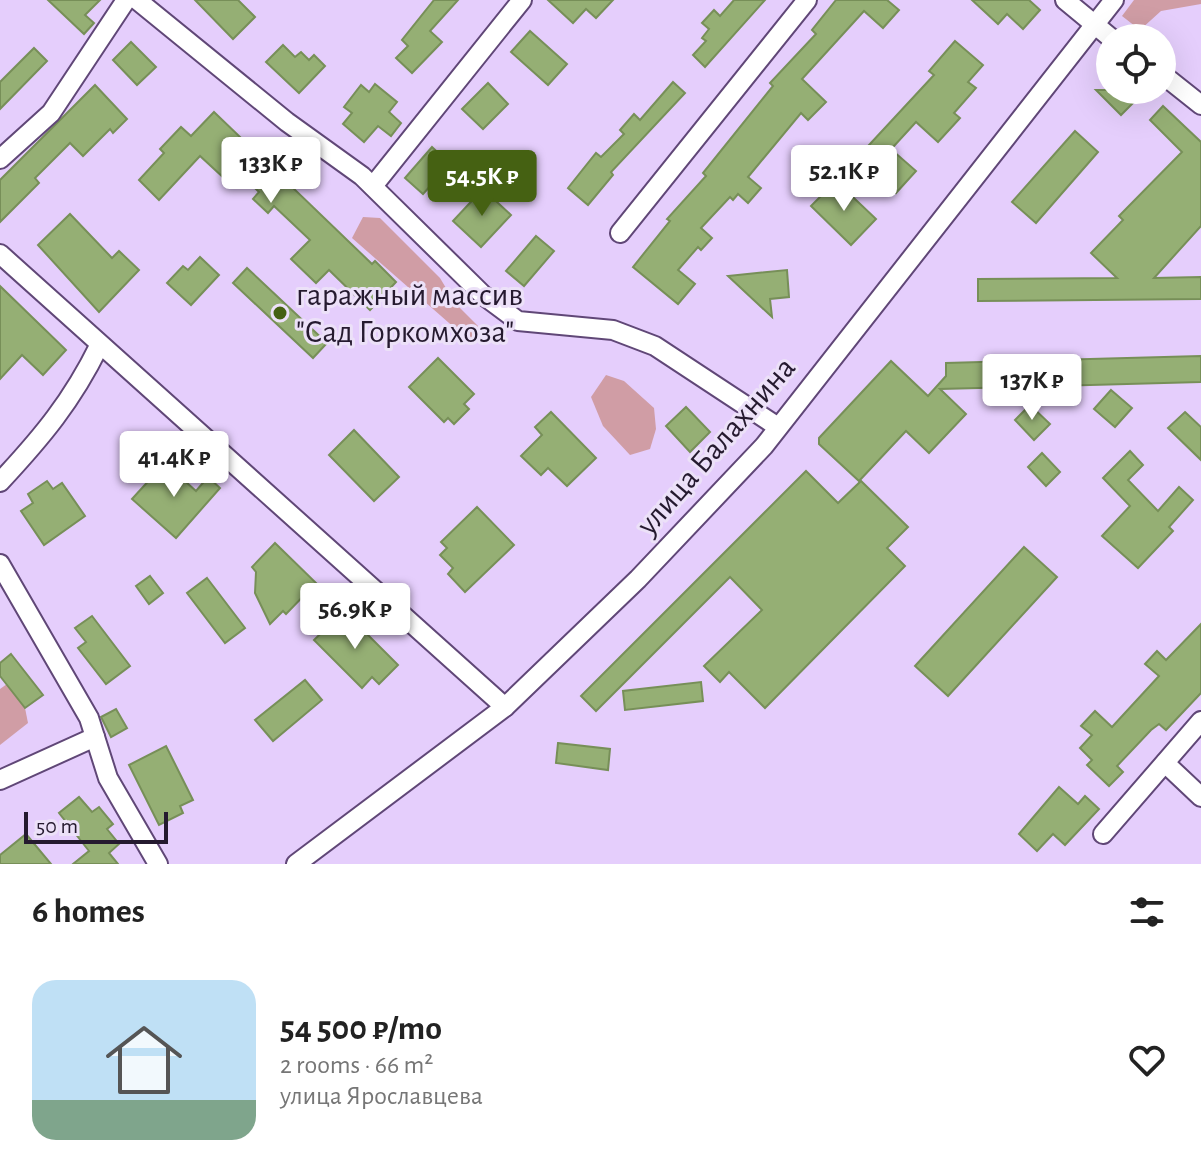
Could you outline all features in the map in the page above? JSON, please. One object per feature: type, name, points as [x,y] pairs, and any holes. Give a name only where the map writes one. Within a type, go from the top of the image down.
[{"type":"street","points":[[0,159],[51,113],[126,0]]},
{"type":"street","points":[[137,0],[373,186],[483,295],[518,321],[613,330],[655,346],[778,427]]},
{"type":"street","points":[[373,186],[522,0]]},
{"type":"street","points":[[620,233],[807,0]]},
{"type":"street","points":[[1065,0],[1096,29]]},
{"type":"street","name":"улица Балахнина","points":[[296,864],[505,707],[638,579],[778,427],[1114,0]]},
{"type":"street","points":[[1176,85],[1201,105]]},
{"type":"street","points":[[0,254],[505,707]]},
{"type":"street","points":[[0,482],[54,424],[76,392],[99,346]]},
{"type":"street","points":[[0,564],[89,718],[108,778],[158,864]]},
{"type":"street","points":[[1103,834],[1201,721]]},
{"type":"street","points":[[0,780],[95,737]]},
{"type":"street","points":[[1165,763],[1201,797]]},
{"type":"shaded area","points":[[1134,0],[1201,0],[1201,4],[1161,11],[1147,24],[1132,24],[1122,16]]},
{"type":"shaded area","points":[[363,217],[380,218],[440,278],[455,303],[481,329],[473,344],[352,238]]},
{"type":"shaded area","points":[[606,375],[624,381],[654,408],[656,429],[650,449],[630,455],[603,426],[591,397]]},
{"type":"shaded area","points":[[7,684],[25,708],[28,723],[0,745],[0,689]]},
{"type":"building","points":[[48,0],[100,0],[85,15],[94,23],[84,34]]},
{"type":"building","points":[[195,0],[238,0],[255,17],[233,39]]},
{"type":"building","points":[[434,0],[458,0],[430,31],[442,42],[412,73],[396,58],[408,46],[402,40]]},
{"type":"building","points":[[548,0],[613,0],[596,18],[586,9],[573,23]]},
{"type":"building","points":[[734,0],[765,0],[705,67],[693,55],[706,41],[702,38],[709,29],[702,23],[714,10],[720,16]]},
{"type":"building","points":[[836,0],[887,0],[899,10],[883,28],[864,11],[802,79],[826,102],[808,120],[801,113],[748,177],[761,188],[748,203],[738,194],[733,200],[730,197],[701,228],[712,238],[701,250],[698,247],[678,270],[695,284],[678,304],[633,267],[670,221],[667,219],[706,176],[703,173],[773,86],[770,83],[816,34],[812,30]]},
{"type":"building","points":[[972,0],[1029,0],[1040,10],[1023,29],[1007,14],[998,24]]},
{"type":"building","points":[[530,31],[567,64],[548,85],[511,52]]},
{"type":"building","points":[[955,41],[983,65],[968,82],[976,88],[954,113],[960,118],[938,142],[916,122],[894,146],[893,151],[916,171],[896,193],[857,158],[934,75],[929,71]]},
{"type":"building","points":[[131,42],[156,67],[137,85],[113,60]]},
{"type":"building","points":[[283,45],[295,57],[301,52],[309,60],[314,55],[325,66],[299,93],[266,62]]},
{"type":"building","points":[[34,48],[47,61],[0,109],[0,82]]},
{"type":"building","points":[[673,82],[685,93],[611,172],[613,175],[588,205],[568,188],[596,153],[601,157],[624,134],[620,130],[634,114],[640,120]]},
{"type":"building","points":[[488,83],[508,104],[483,129],[462,109]]},
{"type":"building","points":[[375,84],[397,102],[389,112],[401,123],[391,136],[378,126],[364,142],[343,124],[352,113],[344,107],[361,85],[369,92]]},
{"type":"building","points":[[95,85],[127,119],[113,133],[110,129],[83,156],[70,143],[35,178],[39,183],[0,222],[0,180]]},
{"type":"building","points":[[1110,104],[1132,104],[1121,115]]},
{"type":"building","points":[[1163,106],[1201,142],[1201,226],[1154,278],[1201,277],[1201,299],[978,301],[978,279],[1117,278],[1091,253],[1123,220],[1119,216],[1182,152],[1150,120]]},
{"type":"building","points":[[214,112],[372,264],[375,261],[396,282],[370,310],[329,270],[316,283],[291,259],[310,240],[274,206],[268,213],[253,199],[259,192],[235,168],[225,179],[200,156],[159,200],[139,180],[164,153],[160,149],[181,127],[191,136]]},
{"type":"building","points":[[1075,131],[1098,152],[1036,223],[1012,202]]},
{"type":"building","points":[[432,147],[450,164],[423,194],[405,178]]},
{"type":"building","points":[[836,181],[876,219],[851,245],[811,206]]},
{"type":"building","points":[[483,189],[511,215],[481,247],[453,221]]},
{"type":"building","points":[[70,214],[112,258],[119,251],[139,270],[99,312],[38,245]]},
{"type":"building","points":[[536,236],[554,251],[524,286],[506,271]]},
{"type":"building","points":[[200,257],[219,275],[191,305],[167,283],[183,266],[188,270]]},
{"type":"building","name":"гаражный массив \"Сад Горкомхоза\"","points":[[247,268],[327,343],[313,358],[233,283]]},
{"type":"building","points":[[787,270],[789,297],[770,299],[772,317],[728,276]]},
{"type":"building","points":[[0,286],[66,350],[43,375],[22,355],[0,379]]},
{"type":"building","points":[[1201,356],[1201,382],[940,389],[966,414],[929,453],[906,431],[859,481],[819,444],[819,438],[891,361],[928,396],[946,376],[946,363]]},
{"type":"building","points":[[438,358],[474,394],[464,404],[469,409],[454,424],[448,418],[444,422],[409,387]]},
{"type":"building","points":[[1111,390],[1132,408],[1115,427],[1094,409]]},
{"type":"building","points":[[1030,405],[1050,424],[1034,440],[1015,420]]},
{"type":"building","points":[[686,407],[710,432],[690,452],[666,426]]},
{"type":"building","points":[[551,412],[596,458],[567,486],[548,468],[541,475],[521,456],[542,435],[535,427]]},
{"type":"building","points":[[1185,412],[1201,427],[1201,460],[1168,428]]},
{"type":"building","points":[[354,430],[399,477],[374,501],[329,455]]},
{"type":"building","points":[[1130,451],[1143,465],[1128,480],[1158,511],[1179,487],[1193,500],[1169,527],[1173,531],[1138,568],[1102,536],[1130,506],[1103,478]]},
{"type":"building","points":[[1042,453],[1060,472],[1046,486],[1028,467]]},
{"type":"building","points":[[165,463],[196,491],[208,477],[220,488],[176,538],[132,499]]},
{"type":"building","points":[[806,471],[838,503],[861,481],[908,527],[887,548],[905,566],[765,708],[729,672],[720,682],[704,666],[762,610],[730,577],[596,711],[581,696]]},
{"type":"building","points":[[47,481],[53,489],[62,483],[85,516],[44,545],[21,511],[33,503],[28,494]]},
{"type":"building","points":[[477,507],[514,545],[465,592],[448,574],[453,568],[440,555],[447,548],[441,542]]},
{"type":"building","points":[[275,543],[316,583],[286,614],[283,611],[270,624],[255,593],[256,572],[252,567]]},
{"type":"building","points":[[1024,547],[1057,577],[948,696],[915,666]]},
{"type":"building","points":[[150,576],[163,593],[149,604],[136,586]]},
{"type":"building","points":[[207,578],[245,628],[225,643],[187,593]]},
{"type":"building","points":[[344,611],[398,665],[379,684],[372,677],[362,688],[314,640]]},
{"type":"building","points":[[92,616],[130,666],[106,684],[78,648],[86,642],[75,628]]},
{"type":"building","points":[[1201,624],[1201,693],[1166,730],[1159,724],[1151,730],[1117,766],[1123,772],[1109,786],[1087,765],[1092,760],[1080,748],[1092,735],[1081,726],[1095,711],[1112,727],[1159,676],[1145,664],[1157,651],[1166,660]]},
{"type":"building","points":[[11,654],[43,695],[25,708],[0,676],[0,663]]},
{"type":"building","points":[[305,680],[322,700],[273,741],[255,720]]},
{"type":"building","points":[[701,682],[703,701],[625,710],[623,691]]},
{"type":"building","points":[[116,709],[127,728],[111,737],[101,717]]},
{"type":"building","points":[[558,743],[610,749],[608,770],[556,763]]},
{"type":"building","points":[[166,746],[193,800],[180,806],[183,813],[159,825],[129,765]]},
{"type":"building","points":[[1059,787],[1078,804],[1085,796],[1099,809],[1065,845],[1053,834],[1037,851],[1019,834]]},
{"type":"building","points":[[79,797],[92,812],[99,807],[113,824],[107,829],[119,844],[109,853],[118,864],[73,864],[89,851],[59,813]]},
{"type":"building","points":[[26,834],[51,864],[0,864],[0,855]]},
{"type":"place","name":"гаражный массив \"Сад Горкомхоза\"","points":[[280,313]]}]
